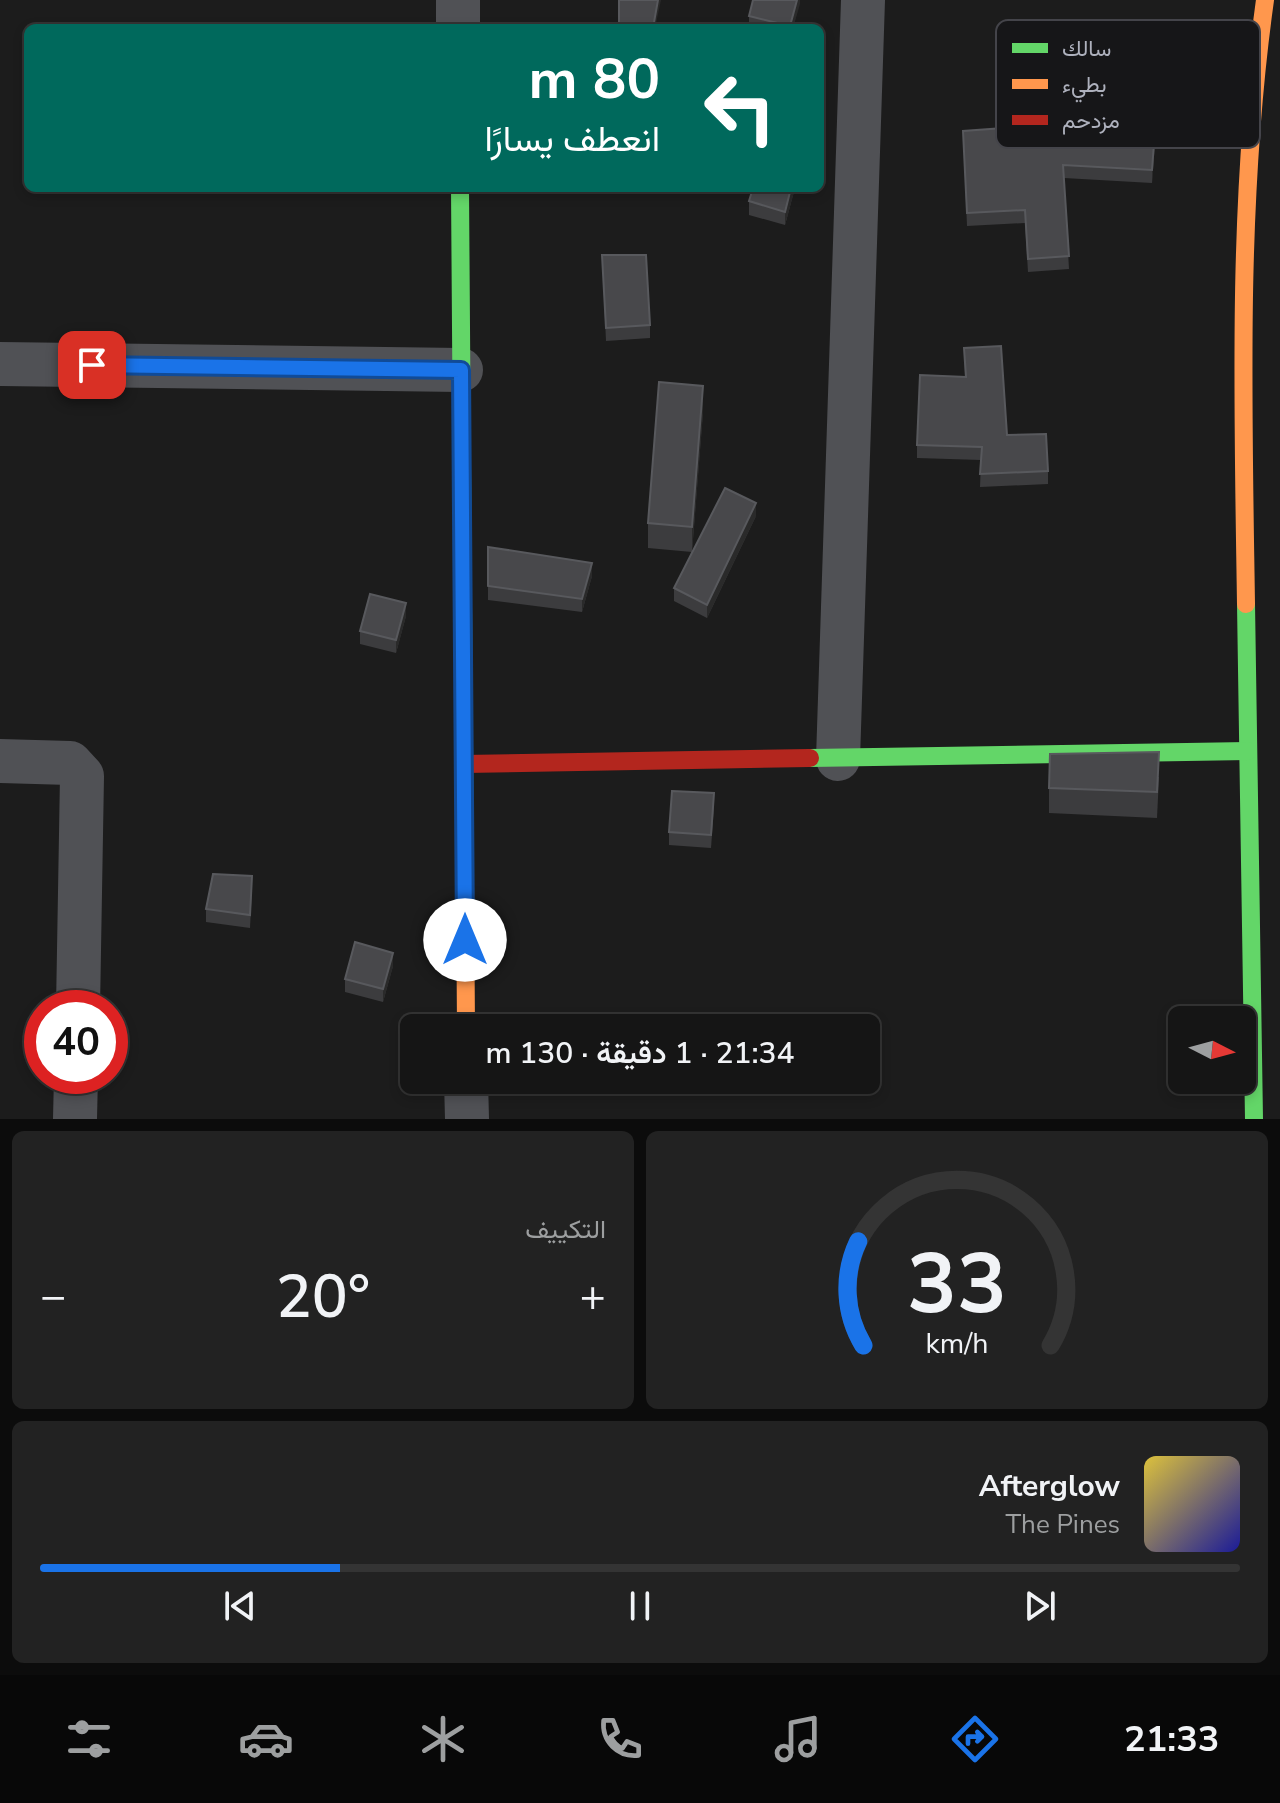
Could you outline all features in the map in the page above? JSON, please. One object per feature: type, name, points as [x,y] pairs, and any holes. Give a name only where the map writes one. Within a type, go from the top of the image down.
[{"type":"street","points":[[458,0],[458,24]]},
{"type":"street","points":[[838,759],[863,0]]},
{"type":"street","points":[[1260,36],[1265,0]]},
{"type":"street","points":[[1250,148],[1243,390],[1254,1119]]},
{"type":"street","points":[[460,192],[466,1014]]},
{"type":"street","points":[[0,364],[461,370]]},
{"type":"street","points":[[464,764],[1248,751]]},
{"type":"street","points":[[0,761],[70,763],[82,776],[78,990]]},
{"type":"street","points":[[75,1119],[76,1094]]},
{"type":"street","points":[[466,1094],[467,1119]]},
{"type":"building","points":[[619,0],[658,0],[654,24],[619,24]]},
{"type":"building","points":[[753,0],[797,0],[791,24],[749,16]]},
{"type":"building","points":[[996,129],[996,148],[1154,148],[1152,170],[1063,165],[1069,256],[1028,259],[1025,210],[967,213],[963,131]]},
{"type":"building","points":[[752,192],[790,192],[785,212],[749,201]]},
{"type":"building","points":[[602,255],[646,255],[650,325],[606,328]]},
{"type":"building","points":[[1001,346],[1007,435],[1046,434],[1048,471],[980,474],[982,447],[917,445],[920,375],[966,377],[964,348]]},
{"type":"building","points":[[659,382],[703,386],[692,527],[648,523]]},
{"type":"building","points":[[725,488],[756,503],[707,605],[674,588]]},
{"type":"building","points":[[488,547],[592,563],[582,599],[488,586]]},
{"type":"building","points":[[370,594],[406,603],[396,640],[360,631]]},
{"type":"building","points":[[1159,752],[1157,792],[1049,788],[1050,754]]},
{"type":"building","points":[[672,791],[714,793],[711,835],[669,832]]},
{"type":"building","points":[[213,874],[252,876],[250,915],[206,909]]},
{"type":"building","points":[[355,942],[393,953],[383,989],[345,979]]},
{"type":"traffic: fast","points":[[460,192],[465,883]]},
{"type":"traffic: fast","points":[[1246,604],[1254,1119]]},
{"type":"traffic: fast","points":[[810,758],[1248,751]]},
{"type":"traffic: slow","points":[[1260,42],[1265,0]]},
{"type":"traffic: slow","points":[[1246,604],[1243,377],[1250,148]]},
{"type":"traffic: slow","points":[[465,883],[466,1014]]},
{"type":"traffic: jam","points":[[464,764],[810,758]]},
{"type":"route","points":[[92,365],[461,370],[465,940]]}]
